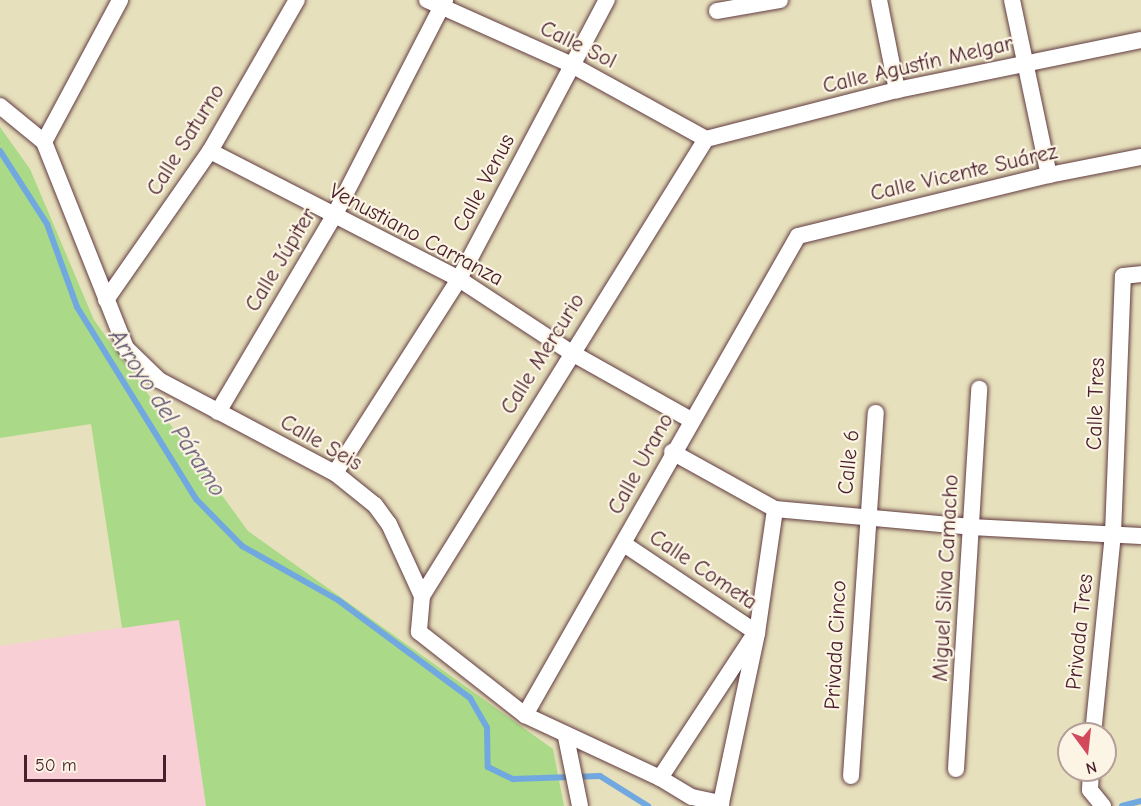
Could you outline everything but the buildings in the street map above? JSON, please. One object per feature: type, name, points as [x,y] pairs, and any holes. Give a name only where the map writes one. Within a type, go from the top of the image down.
[{"type":"street","points":[[44,142],[120,0]]},
{"type":"street","name":"Calle Saturno","points":[[106,300],[210,151],[297,0]]},
{"type":"street","name":"Calle Venus","points":[[335,473],[459,279],[607,0]]},
{"type":"street","points":[[717,11],[780,0]]},
{"type":"street","points":[[879,0],[897,90]]},
{"type":"street","points":[[1012,0],[1049,175]]},
{"type":"street","name":"Calle Sol","points":[[438,2],[572,65],[706,139]]},
{"type":"street","name":"Calle Júpiter","points":[[218,412],[334,216],[438,2]]},
{"type":"street","name":"Calle Agustín Melgar","points":[[706,139],[897,90],[1141,40]]},
{"type":"street","name":"Calle Seis","points":[[0,106],[44,142],[126,348],[159,380],[335,473],[382,514],[422,596]]},
{"type":"street","name":"Calle Mercurio","points":[[422,596],[570,352],[706,139]]},
{"type":"street","name":"Venustiano Carranza","points":[[210,151],[459,279],[570,352],[691,420]]},
{"type":"street","name":"Calle Vicente Suárez","points":[[798,236],[1049,175],[1141,157]]},
{"type":"street","name":"Calle Urano","points":[[525,715],[624,544],[672,452],[798,236]]},
{"type":"street","name":"Calle Tres","points":[[1113,534],[1124,276],[1141,274]]},
{"type":"street","name":"Miguel Silva Camacho","points":[[956,770],[979,389]]},
{"type":"street","name":"Calle 6","points":[[866,516],[876,413]]},
{"type":"street","points":[[672,452],[775,509],[971,527],[1141,536]]},
{"type":"street","points":[[422,596],[418,632],[525,715],[567,743],[660,778],[692,797],[721,804],[757,633],[775,509]]},
{"type":"street","name":"Privada Cinco","points":[[851,776],[866,516]]},
{"type":"street","name":"Privada Tres","points":[[1094,722],[1113,534]]},
{"type":"street","name":"Calle Cometa","points":[[624,544],[757,633]]},
{"type":"street","points":[[660,778],[757,633]]},
{"type":"street","points":[[567,743],[579,802]]},
{"type":"street","points":[[1090,782],[1090,790],[1103,806]]},
{"type":"shaded area","points":[[179,619],[206,806],[0,806],[0,646]]},
{"type":"green space","points":[[0,127],[30,169],[94,320],[248,531],[553,749],[564,806],[206,806],[179,620],[122,628],[91,424],[0,438]]},
{"type":"waterway","name":"Arroyo del Páramo","points":[[0,151],[47,224],[77,307],[196,499],[242,546],[338,600],[470,698],[487,728],[488,767],[513,779],[600,776],[648,806]]},
{"type":"waterway","name":"Arroyo del Páramo","points":[[1122,806],[1141,801]]}]
